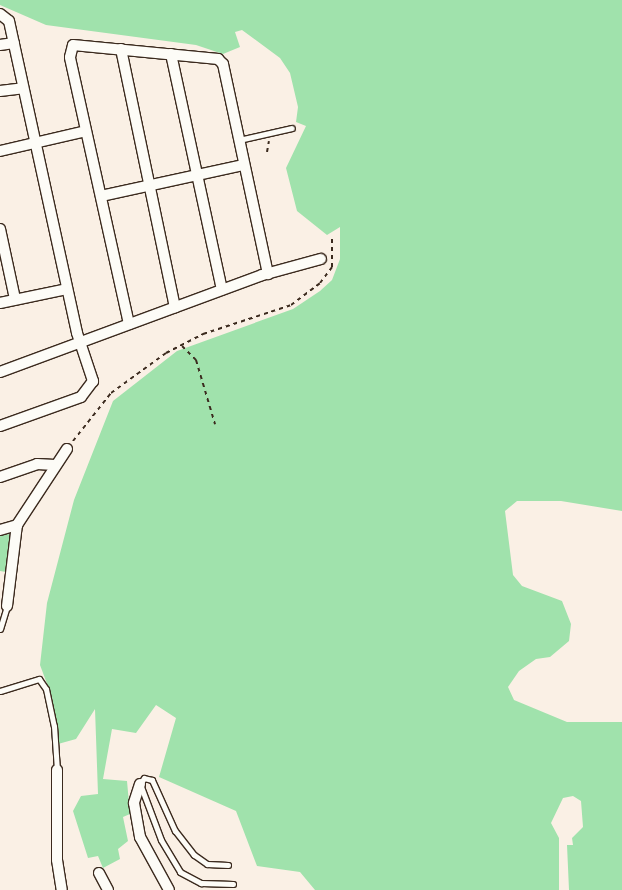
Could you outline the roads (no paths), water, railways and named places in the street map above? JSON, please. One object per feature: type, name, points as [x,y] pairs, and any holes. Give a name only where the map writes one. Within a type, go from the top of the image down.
[{"type":"street","points":[[0,14],[9,22],[67,289],[80,342],[93,379],[84,395],[0,426]]},
{"type":"street","points":[[0,45],[14,43]]},
{"type":"street","points":[[129,324],[86,132],[70,51],[73,45],[172,54],[223,64],[268,274]]},
{"type":"street","points":[[121,49],[175,307]]},
{"type":"street","points":[[172,54],[222,290]]},
{"type":"street","points":[[0,92],[23,88]]},
{"type":"street","points":[[0,151],[86,132]]},
{"type":"street","points":[[101,196],[244,165]]},
{"type":"street","points":[[0,229],[15,299]]},
{"type":"street","points":[[0,372],[222,290],[268,274],[321,259]]},
{"type":"street","points":[[0,302],[67,289]]},
{"type":"street","points":[[7,606],[17,525],[67,449]]},
{"type":"street","points":[[0,477],[36,464],[55,465]]},
{"type":"street","points":[[0,530],[17,525]]},
{"type":"street","points":[[57,770],[56,860],[62,890]]},
{"type":"street","points":[[140,784],[134,803],[140,837],[169,890]]},
{"type":"street","points":[[99,873],[108,890]]},
{"type":"lane","points":[[238,140],[292,128]]},
{"type":"lane","points":[[0,628],[7,606]]},
{"type":"lane","points":[[0,691],[39,679],[46,689],[54,726],[57,770]]},
{"type":"lane","points":[[228,865],[207,864],[194,855],[175,831],[152,780],[144,778],[140,784],[161,840],[180,872],[200,883],[233,884]]}]
